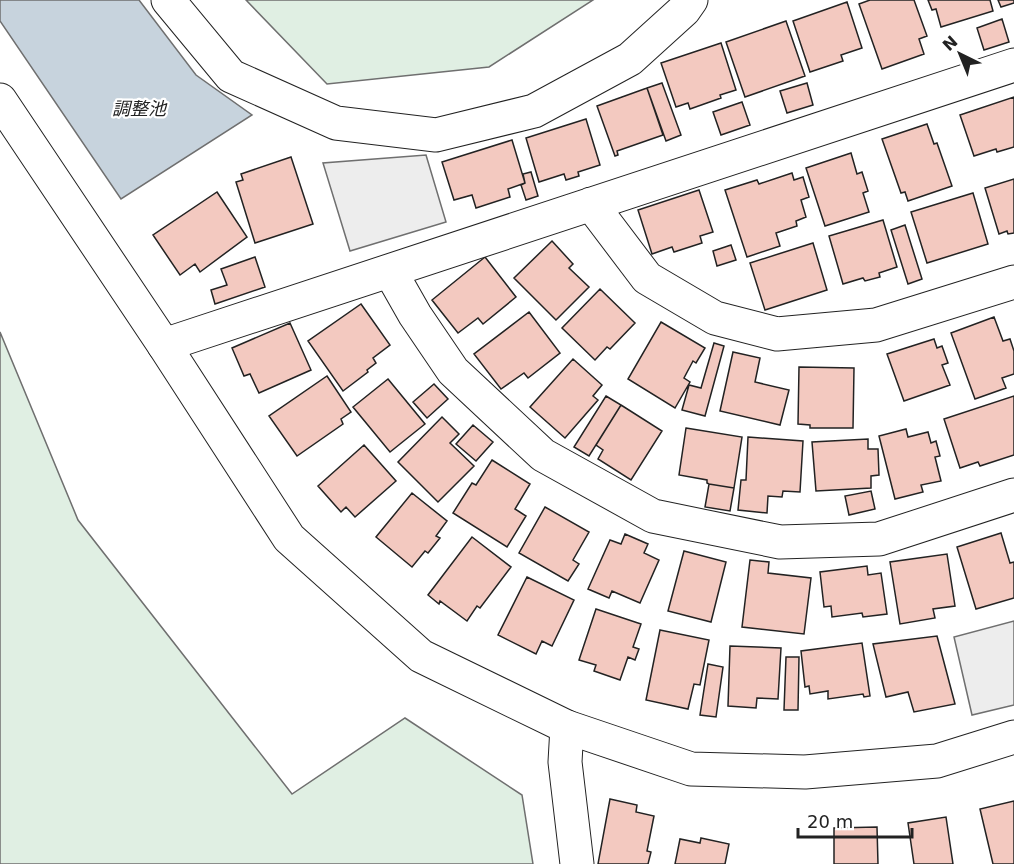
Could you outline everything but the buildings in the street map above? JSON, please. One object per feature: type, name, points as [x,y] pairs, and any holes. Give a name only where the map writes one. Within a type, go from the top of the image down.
[{"type":"street","points":[[168,0],[231,76],[336,123],[436,135],[534,111],[630,59],[684,10],[691,0]]},
{"type":"street","points":[[164,345],[1014,65]]},
{"type":"street","points":[[0,100],[164,345],[289,538],[421,656],[567,727],[691,769],[794,771],[937,761],[1014,737]]},
{"type":"street","points":[[591,204],[646,278],[715,318],[777,334],[876,326],[1014,282]]},
{"type":"street","points":[[390,271],[415,315],[453,370],[543,455],[653,516],[780,542],[879,539],[1014,495]]},
{"type":"street","points":[[567,727],[565,762],[578,864]]},
{"type":"green space","points":[[246,0],[593,0],[489,67],[327,84]]},
{"type":"green space","points":[[0,332],[78,520],[292,794],[405,718],[522,795],[533,864],[0,864]]},
{"type":"shaded area","points":[[426,155],[446,222],[350,251],[323,163]]},
{"type":"shaded area","points":[[1014,621],[1014,705],[972,715],[954,637]]},
{"type":"water","name":"調整池","points":[[0,0],[139,0],[196,75],[252,115],[121,199],[0,21]]}]
